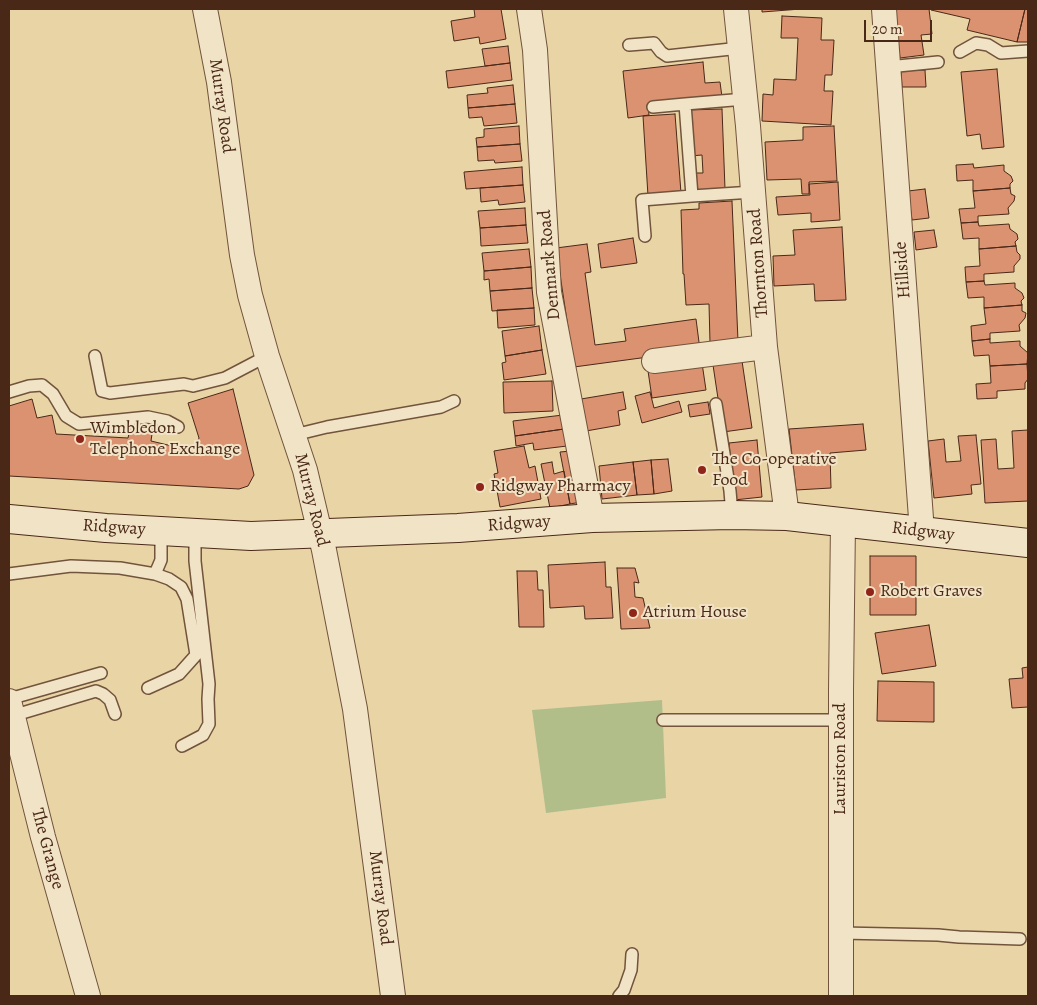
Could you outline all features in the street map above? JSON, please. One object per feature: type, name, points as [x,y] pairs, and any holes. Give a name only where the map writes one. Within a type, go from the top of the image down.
[{"type":"street","name":"Murray Road","points":[[205,9],[219,82],[242,255],[250,295],[267,356],[305,470],[320,533],[355,709],[392,996]]},
{"type":"street","name":"Denmark Road","points":[[529,9],[536,50],[549,292],[592,518]]},
{"type":"street","name":"Thornton Road","points":[[736,9],[765,347],[776,417],[787,516]]},
{"type":"street","name":"Hillside","points":[[884,9],[922,532]]},
{"type":"street","points":[[654,361],[765,347]]},
{"type":"street","name":"Ridgway","points":[[9,519],[161,532],[252,536],[458,528],[592,518],[732,515],[787,516],[1028,544]]},
{"type":"street","name":"Lauriston Road","points":[[841,996],[843,522]]},
{"type":"street","name":"The Grange","points":[[10,705],[43,837],[88,996]]},
{"type":"lane","points":[[629,45],[654,43],[666,56],[740,48]]},
{"type":"lane","points":[[960,52],[976,43],[988,45],[1001,54],[1028,51]]},
{"type":"lane","points":[[888,66],[938,62]]},
{"type":"lane","points":[[653,108],[745,99]]},
{"type":"lane","points":[[685,104],[692,196]]},
{"type":"lane","points":[[645,236],[642,200],[753,192]]},
{"type":"lane","points":[[95,356],[102,390],[110,393],[184,384],[193,386],[225,378],[267,356]]},
{"type":"lane","points":[[9,392],[29,386],[42,385],[53,394],[66,416],[79,424],[148,417],[168,421],[178,427]]},
{"type":"lane","points":[[294,435],[327,427],[441,407],[454,402]]},
{"type":"lane","points":[[716,404],[732,515]]},
{"type":"lane","points":[[155,574],[161,560],[161,532]]},
{"type":"lane","points":[[182,746],[203,735],[209,724],[209,684],[195,561],[195,534]]},
{"type":"lane","points":[[9,574],[71,566],[120,568],[155,574],[169,579],[181,587],[187,599],[196,655],[179,674],[148,688]]},
{"type":"lane","points":[[10,705],[101,673]]},
{"type":"lane","points":[[10,705],[96,691],[110,700],[116,714]]},
{"type":"lane","points":[[663,720],[841,720]]},
{"type":"lane","points":[[841,934],[938,935],[1020,939]]},
{"type":"lane","points":[[619,996],[624,990],[631,970],[632,954]]},
{"type":"green space","points":[[662,700],[666,798],[546,813],[532,710]]},
{"type":"building","points":[[474,9],[501,9],[506,39],[480,44],[479,37],[454,41],[451,21],[475,17]]},
{"type":"building","points":[[762,9],[801,9],[762,12]]},
{"type":"building","points":[[894,9],[929,9],[932,34],[921,35],[924,55],[900,58]]},
{"type":"building","points":[[932,9],[1025,9],[1017,42],[967,30],[970,19]]},
{"type":"building","points":[[1025,9],[1028,9],[1028,42],[1017,42]]},
{"type":"building","points":[[782,16],[822,18],[821,40],[834,40],[832,75],[825,75],[824,91],[833,91],[831,125],[762,121],[763,94],[773,95],[774,79],[796,80],[798,38],[781,38]]},
{"type":"building","points":[[508,46],[510,63],[485,66],[482,49]]},
{"type":"building","points":[[703,62],[705,83],[720,82],[722,97],[648,106],[649,115],[628,118],[623,71]]},
{"type":"building","points":[[510,63],[512,80],[448,88],[446,71]]},
{"type":"building","points":[[997,69],[1004,147],[982,149],[980,134],[967,136],[961,72]]},
{"type":"building","points":[[925,70],[926,87],[902,87],[901,71]]},
{"type":"building","points":[[513,85],[515,104],[468,108],[467,95],[488,93],[487,88]]},
{"type":"building","points":[[515,104],[517,123],[484,126],[482,117],[469,118],[468,108]]},
{"type":"building","points":[[722,109],[725,189],[696,191],[696,173],[703,173],[702,155],[690,156],[688,110]]},
{"type":"building","points":[[675,114],[681,193],[648,196],[643,116]]},
{"type":"building","points":[[519,126],[520,144],[477,147],[476,138],[484,137],[484,129]]},
{"type":"building","points":[[834,126],[837,181],[809,182],[809,194],[802,194],[801,179],[767,180],[765,142],[803,140],[803,127]]},
{"type":"building","points":[[520,144],[522,161],[495,163],[494,160],[478,161],[477,147]]},
{"type":"building","points":[[973,164],[974,168],[1004,165],[1004,171],[1011,176],[1013,181],[1010,184],[1010,188],[973,191],[973,180],[957,181],[956,165]]},
{"type":"building","points":[[522,167],[523,185],[466,189],[464,172]]},
{"type":"building","points":[[838,182],[840,220],[811,222],[811,213],[778,215],[776,197],[810,195],[809,184]]},
{"type":"building","points":[[523,185],[525,202],[499,205],[498,200],[481,202],[480,188]]},
{"type":"building","points":[[1010,188],[1011,194],[1015,196],[1014,201],[1008,208],[1009,214],[978,216],[978,222],[961,223],[959,209],[975,208],[973,191]]},
{"type":"building","points":[[925,189],[929,218],[912,220],[908,191]]},
{"type":"building","points":[[732,201],[738,341],[710,343],[709,304],[686,305],[681,210],[699,209],[699,203]]},
{"type":"building","points":[[525,208],[526,225],[480,228],[478,211]]},
{"type":"building","points":[[978,222],[979,226],[1009,224],[1010,229],[1017,234],[1016,246],[979,249],[979,238],[963,239],[961,223]]},
{"type":"building","points":[[526,225],[528,243],[481,246],[480,228]]},
{"type":"building","points":[[842,227],[846,300],[815,301],[814,284],[774,286],[773,256],[795,255],[793,230]]},
{"type":"building","points":[[934,230],[937,247],[916,250],[914,232]]},
{"type":"building","points":[[633,238],[637,263],[601,268],[598,244]]},
{"type":"building","points":[[587,244],[591,272],[585,273],[595,345],[626,341],[624,329],[696,319],[700,350],[574,367],[556,248]]},
{"type":"building","points":[[1016,246],[1020,259],[1014,266],[1014,272],[984,274],[984,281],[966,282],[965,267],[980,266],[979,249]]},
{"type":"building","points":[[529,249],[531,267],[484,271],[482,253]]},
{"type":"building","points":[[531,267],[532,288],[490,291],[489,279],[484,280],[484,271]]},
{"type":"building","points":[[984,281],[985,285],[1015,283],[1015,288],[1022,293],[1024,298],[1021,301],[1022,305],[984,308],[984,297],[968,298],[966,282]]},
{"type":"building","points":[[532,288],[534,308],[492,311],[490,291]]},
{"type":"building","points":[[1022,305],[1022,311],[1026,313],[1025,318],[1019,325],[1020,331],[990,333],[990,339],[972,341],[971,326],[986,324],[984,308]]},
{"type":"building","points":[[534,308],[535,325],[498,328],[497,310]]},
{"type":"building","points":[[539,326],[542,350],[505,356],[502,331]]},
{"type":"building","points":[[990,339],[990,343],[1020,341],[1020,346],[1028,353],[1027,364],[990,366],[989,355],[974,356],[972,341]]},
{"type":"building","points":[[542,350],[546,374],[504,380],[502,363],[506,362],[505,356]]},
{"type":"building","points":[[742,361],[752,428],[723,432],[713,365]]},
{"type":"building","points":[[702,363],[706,390],[652,398],[648,371]]},
{"type":"building","points":[[1027,364],[1028,379],[1025,383],[1025,389],[997,391],[997,398],[977,399],[976,384],[991,383],[990,366]]},
{"type":"building","points":[[552,381],[553,411],[504,413],[503,382]]},
{"type":"building","name":"Wimbledon Telephone Exchange","points":[[233,389],[254,475],[248,486],[239,489],[9,476],[9,406],[32,399],[37,418],[52,415],[56,434],[128,438],[131,425],[153,427],[151,441],[189,450],[196,445],[199,438],[188,403]]},
{"type":"building","points":[[623,392],[626,409],[618,411],[620,425],[586,431],[581,399]]},
{"type":"building","points":[[650,392],[654,408],[679,401],[682,412],[642,423],[635,396]]},
{"type":"building","points":[[708,402],[710,414],[690,417],[688,405]]},
{"type":"building","points":[[563,415],[564,429],[515,436],[513,421]]},
{"type":"building","points":[[863,424],[866,450],[830,453],[831,488],[796,490],[789,429]]},
{"type":"building","points":[[564,429],[567,446],[534,450],[533,443],[516,446],[515,436]]},
{"type":"building","points":[[1028,430],[1028,501],[985,503],[981,440],[996,439],[998,469],[1014,468],[1012,431]]},
{"type":"building","points":[[976,435],[981,484],[971,485],[972,494],[934,498],[928,441],[944,439],[946,462],[961,461],[958,436]]},
{"type":"building","points":[[757,440],[762,497],[734,500],[729,443]]},
{"type":"building","points":[[524,446],[529,468],[535,466],[541,499],[500,507],[494,474],[498,473],[494,451]]},
{"type":"building","points":[[571,451],[581,502],[570,504],[560,452]]},
{"type":"building","points":[[668,459],[672,491],[654,494],[651,460]]},
{"type":"building","points":[[651,460],[654,494],[637,495],[633,462]]},
{"type":"building","points":[[552,462],[554,474],[564,471],[570,504],[550,508],[541,464]]},
{"type":"building","points":[[633,462],[637,495],[602,499],[599,466]]},
{"type":"building","points":[[870,556],[916,556],[916,615],[870,615]]},
{"type":"building","points":[[605,562],[606,587],[611,587],[613,618],[585,619],[584,606],[550,608],[548,565]]},
{"type":"building","name":"Atrium House","points":[[617,568],[635,568],[639,583],[634,582],[635,597],[643,598],[650,628],[621,629]]},
{"type":"building","points":[[517,571],[537,571],[538,590],[543,590],[544,627],[519,627]]},
{"type":"building","points":[[929,625],[936,666],[882,674],[875,633]]},
{"type":"building","points":[[1028,667],[1028,707],[1012,708],[1009,679],[1023,678],[1022,668]]},
{"type":"building","points":[[878,681],[934,682],[934,722],[877,721]]},
{"type":"place","name":"Wimbledon Telephone Exchange","points":[[80,439]]},
{"type":"place","name":"The Co-operative Food","points":[[702,470]]},
{"type":"place","name":"Ridgway Pharmacy","points":[[480,487]]},
{"type":"place","name":"Robert Graves","points":[[870,592]]},
{"type":"place","name":"Atrium House","points":[[633,613]]}]
